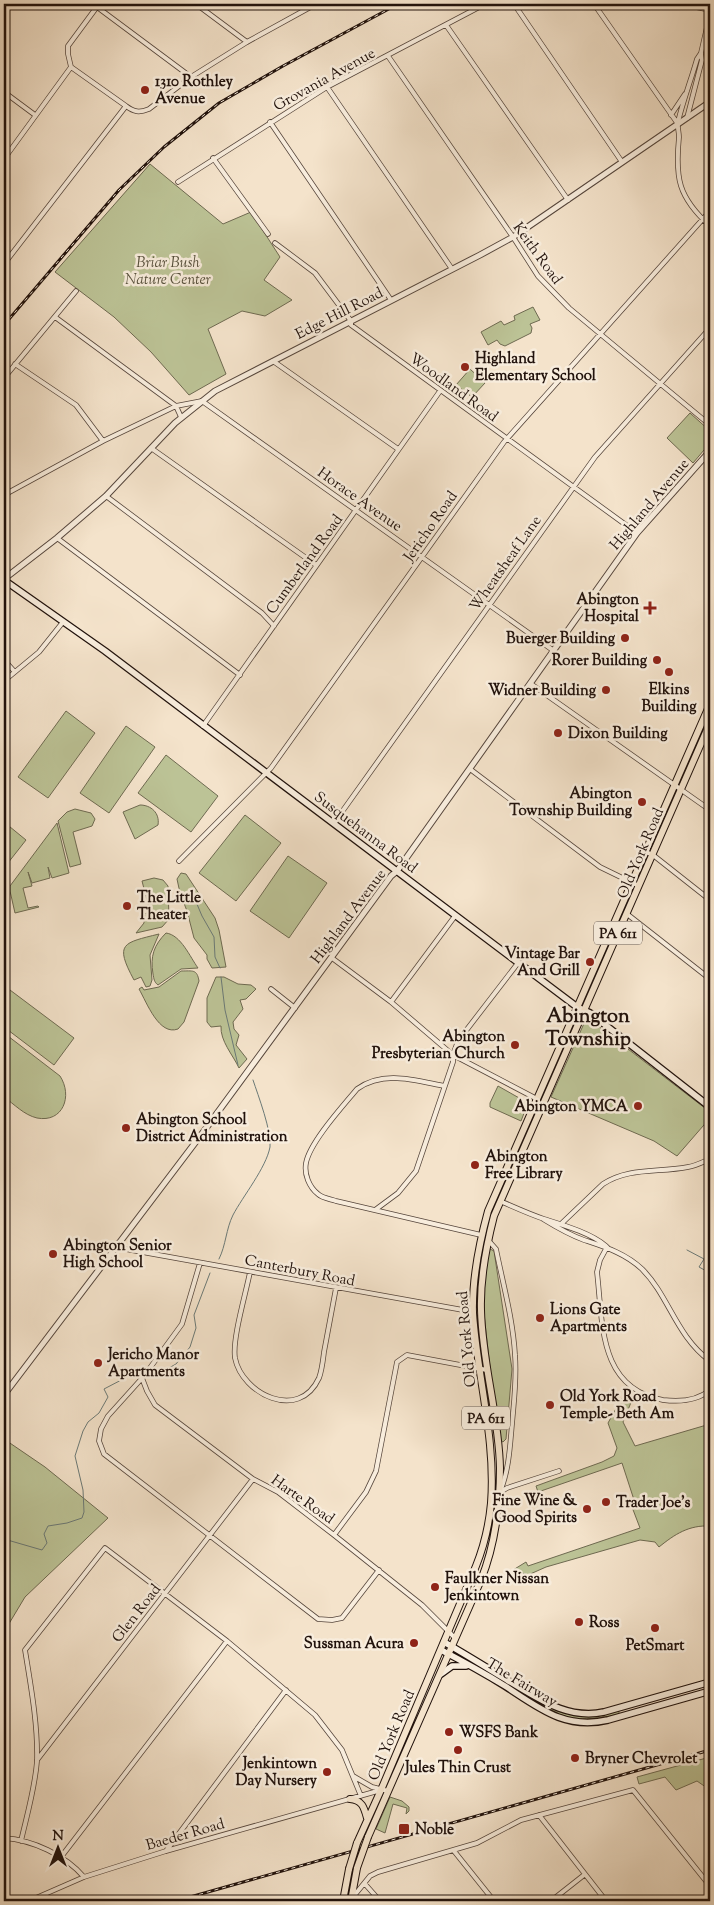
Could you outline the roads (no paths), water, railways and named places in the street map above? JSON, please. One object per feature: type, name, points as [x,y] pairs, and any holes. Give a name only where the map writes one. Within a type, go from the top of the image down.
[{"type":"highway","name":"Old York Road","points":[[346,1900],[349,1870],[359,1836],[367,1818],[385,1790],[449,1654],[489,1559],[495,1534],[500,1467],[481,1312],[482,1280],[494,1216],[543,1103],[632,883],[710,704]]},
{"type":"highway","name":"Old York Road","points":[[346,1900],[385,1790],[483,1547],[490,1509],[491,1464],[473,1312],[474,1284],[482,1235],[493,1198],[536,1099],[627,914],[710,723]]},
{"type":"highway","points":[[350,1799],[361,1803],[367,1818]]},
{"type":"main road","name":"Susquehanna Road","points":[[4,579],[266,772],[518,964],[580,1009],[590,1014],[710,1107]]},
{"type":"main road","name":"The Fairway","points":[[444,1642],[532,1695],[567,1712],[589,1714],[623,1707],[710,1682]]},
{"type":"main road","name":"The Fairway","points":[[441,1650],[542,1710],[562,1719],[592,1723],[710,1692]]},
{"type":"main road","points":[[439,1675],[457,1665],[474,1668]]},
{"type":"main road","points":[[623,1707],[626,1715]]},
{"type":"street","points":[[196,4],[247,42]]},
{"type":"street","points":[[302,4],[308,8]]},
{"type":"street","points":[[191,77],[98,5],[68,46],[71,67],[134,112],[150,109],[191,77],[247,42],[316,4]]},
{"type":"street","name":"Grovania Avenue","points":[[178,182],[327,87],[485,4]]},
{"type":"street","points":[[514,4],[622,162]]},
{"type":"street","points":[[594,4],[678,124]]},
{"type":"street","points":[[682,4],[710,12],[701,54],[702,60],[687,118]]},
{"type":"street","points":[[446,25],[568,200]]},
{"type":"street","points":[[701,54],[697,59],[678,124],[676,152],[678,176],[689,203],[710,226]]},
{"type":"street","name":"Keith Road","points":[[388,56],[538,276],[556,296],[710,425]]},
{"type":"street","points":[[4,159],[71,67]]},
{"type":"street","points":[[327,87],[452,269]]},
{"type":"street","points":[[671,115],[689,89]]},
{"type":"street","points":[[4,92],[35,115]]},
{"type":"street","name":"Edge Hill Road","points":[[4,579],[57,538],[106,496],[181,417],[215,391],[513,237],[710,102]]},
{"type":"street","points":[[4,264],[126,106]]},
{"type":"street","points":[[270,122],[391,300]]},
{"type":"street","points":[[214,158],[268,234]]},
{"type":"street","name":"Jericho Road","points":[[180,861],[266,772],[507,438],[710,211]]},
{"type":"street","name":"Woodland Road","points":[[275,243],[315,273],[351,321],[351,325],[637,533]]},
{"type":"street","points":[[4,378],[76,291]]},
{"type":"street","points":[[55,317],[176,406],[181,417]]},
{"type":"street","name":"Wheatsheaf Lane","points":[[334,824],[573,486],[595,457],[710,328]]},
{"type":"street","points":[[273,362],[398,450]]},
{"type":"street","points":[[15,364],[76,405],[103,441]]},
{"type":"street","name":"Cumberland Road","points":[[204,726],[440,391]]},
{"type":"street","points":[[4,495],[103,441],[176,406],[202,401]]},
{"type":"street","name":"Horace Avenue","points":[[202,401],[554,651]]},
{"type":"street","points":[[151,448],[316,565]]},
{"type":"street","name":"Highland Avenue","points":[[4,1395],[295,1008],[391,876],[397,871],[637,533],[710,451]]},
{"type":"street","points":[[106,496],[262,613],[274,626]]},
{"type":"street","points":[[57,538],[240,674]]},
{"type":"street","points":[[4,682],[14,671],[39,652],[63,622]]},
{"type":"street","points":[[4,660],[14,671]]},
{"type":"street","points":[[531,684],[710,810]]},
{"type":"street","points":[[470,770],[600,867],[639,886]]},
{"type":"street","points":[[646,852],[653,855],[710,900]]},
{"type":"street","points":[[627,914],[710,980]]},
{"type":"street","points":[[390,1002],[455,916]]},
{"type":"street","points":[[332,958],[390,1002],[453,1055],[543,1103]]},
{"type":"street","points":[[375,1210],[398,1193],[416,1171],[453,1062],[453,1055],[458,1041],[518,964]]},
{"type":"street","points":[[271,989],[295,1008]]},
{"type":"street","points":[[444,1086],[386,1077],[372,1080],[356,1089],[316,1142],[306,1165],[309,1184],[318,1195],[336,1201],[482,1235]]},
{"type":"street","points":[[561,1224],[603,1184],[611,1179],[635,1172],[689,1167],[710,1159]]},
{"type":"street","points":[[493,1198],[543,1219],[573,1235],[607,1247],[625,1256],[642,1270],[665,1302],[678,1326],[699,1352],[710,1360]]},
{"type":"street","points":[[543,1219],[575,1230],[600,1241],[607,1247]]},
{"type":"street","points":[[573,1235],[575,1230]]},
{"type":"street","points":[[488,1240],[496,1249],[513,1331],[515,1357],[515,1385],[509,1456],[504,1481],[499,1493]]},
{"type":"street","name":"Canterbury Road","points":[[117,1245],[120,1248],[200,1263],[481,1312]]},
{"type":"street","points":[[607,1247],[600,1260],[598,1272],[607,1354],[617,1372],[632,1387],[656,1398],[674,1402],[695,1399],[710,1390]]},
{"type":"street","points":[[200,1263],[182,1324],[142,1378],[108,1416],[101,1429],[99,1441],[104,1454],[318,1619],[332,1620],[342,1618],[379,1570]]},
{"type":"street","points":[[250,1272],[238,1326],[235,1356],[239,1372],[247,1382],[281,1402],[294,1401],[304,1397],[312,1390],[320,1377],[336,1288]]},
{"type":"street","points":[[334,1535],[366,1492],[376,1471],[397,1362],[407,1355],[487,1370]]},
{"type":"street","name":"Harte Road","points":[[142,1378],[155,1405],[253,1479],[278,1492],[334,1535],[422,1605],[455,1638]]},
{"type":"street","points":[[499,1493],[507,1488],[559,1471]]},
{"type":"street","name":"Glen Road","points":[[37,1760],[253,1479]]},
{"type":"street","points":[[21,1841],[37,1760],[33,1701],[24,1650],[105,1548],[227,1641],[315,1715],[342,1750],[361,1796]]},
{"type":"street","points":[[61,1857],[227,1641]]},
{"type":"street","points":[[166,1851],[286,1690]]},
{"type":"street","points":[[354,1776],[366,1784],[385,1790]]},
{"type":"street","name":"Baeder Road","points":[[29,1901],[84,1877],[166,1851],[385,1790]]},
{"type":"street","points":[[346,1900],[365,1884],[370,1876],[378,1872],[477,1843],[521,1820],[633,1790],[710,1886]]},
{"type":"street","points":[[538,1815],[606,1901]]},
{"type":"street","points":[[4,1838],[21,1841],[61,1857],[76,1868],[84,1877]]},
{"type":"street","points":[[454,1851],[494,1901]]},
{"type":"street","points":[[551,1901],[584,1875]]},
{"type":"street","points":[[365,1884],[380,1901]]},
{"type":"waterway","points":[[191,890],[202,916],[214,937],[215,957],[220,968]]},
{"type":"waterway","points":[[221,977],[225,1010],[238,1065]]},
{"type":"waterway","points":[[219,1259],[233,1215],[264,1164],[270,1147],[267,1123],[253,1080]]},
{"type":"waterway","points":[[687,1250],[704,1259],[699,1267],[710,1273]]},
{"type":"waterway","points":[[156,1375],[176,1364],[190,1347],[196,1328],[194,1315],[210,1273]]},
{"type":"waterway","points":[[4,1539],[42,1550],[47,1543],[44,1534],[48,1526],[82,1518],[84,1512],[83,1490],[75,1456],[83,1431],[88,1422],[99,1413],[108,1397],[104,1389],[127,1377],[134,1369],[138,1371]]},
{"type":"railway","points":[[4,325],[119,190],[164,147],[219,103],[398,4]]},
{"type":"railway","points":[[176,1901],[710,1750]]},
{"type":"place","name":"1310 Rothley Avenue","points":[[145,90]]},
{"type":"place","name":"Highland Elementary School","points":[[465,367]]},
{"type":"place","name":"Abington Hospital","points":[[650,608]]},
{"type":"place","name":"Buerger Building","points":[[625,638]]},
{"type":"place","name":"Rorer Building","points":[[657,660]]},
{"type":"place","name":"Elkins Building","points":[[669,672]]},
{"type":"place","name":"Widner Building","points":[[606,690]]},
{"type":"place","name":"Dixon Building","points":[[558,733]]},
{"type":"place","name":"Abington Township Building","points":[[642,802]]},
{"type":"place","name":"The Little Theater","points":[[127,906]]},
{"type":"place","name":"Vintage Bar And Grill","points":[[590,962]]},
{"type":"place","name":"Abington Presbyterian Church","points":[[515,1045]]},
{"type":"place","name":"Abington YMCA","points":[[638,1106]]},
{"type":"place","name":"Abington School District Administration","points":[[126,1128]]},
{"type":"place","name":"Abington Free Library","points":[[475,1165]]},
{"type":"place","name":"Abington Senior High School","points":[[53,1254]]},
{"type":"place","name":"Lions Gate Apartments","points":[[540,1318]]},
{"type":"place","name":"Jericho Manor Apartments","points":[[98,1363]]},
{"type":"place","name":"Old York Road Temple- Beth Am","points":[[550,1405]]},
{"type":"place","name":"Trader Joe's","points":[[606,1502]]},
{"type":"place","name":"Fine Wine & Good Spirits","points":[[587,1509]]},
{"type":"place","name":"Faulkner Nissan Jenkintown","points":[[435,1587]]},
{"type":"place","name":"Ross","points":[[579,1622]]},
{"type":"place","name":"PetSmart","points":[[655,1628]]},
{"type":"place","name":"Sussman Acura","points":[[414,1643]]},
{"type":"place","name":"WSFS Bank","points":[[449,1732]]},
{"type":"place","name":"Jules Thin Crust","points":[[458,1750]]},
{"type":"place","name":"Bryner Chevrolet","points":[[575,1758]]},
{"type":"place","name":"Jenkintown Day Nursery","points":[[327,1772]]},
{"type":"place","name":"Noble","points":[[404,1829]]},
{"type":"district","name":"Abington Township","points":[[588,1026]]},
{"type":"park label","name":"Briar Bush Nature Center","points":[[168,270]]}]
